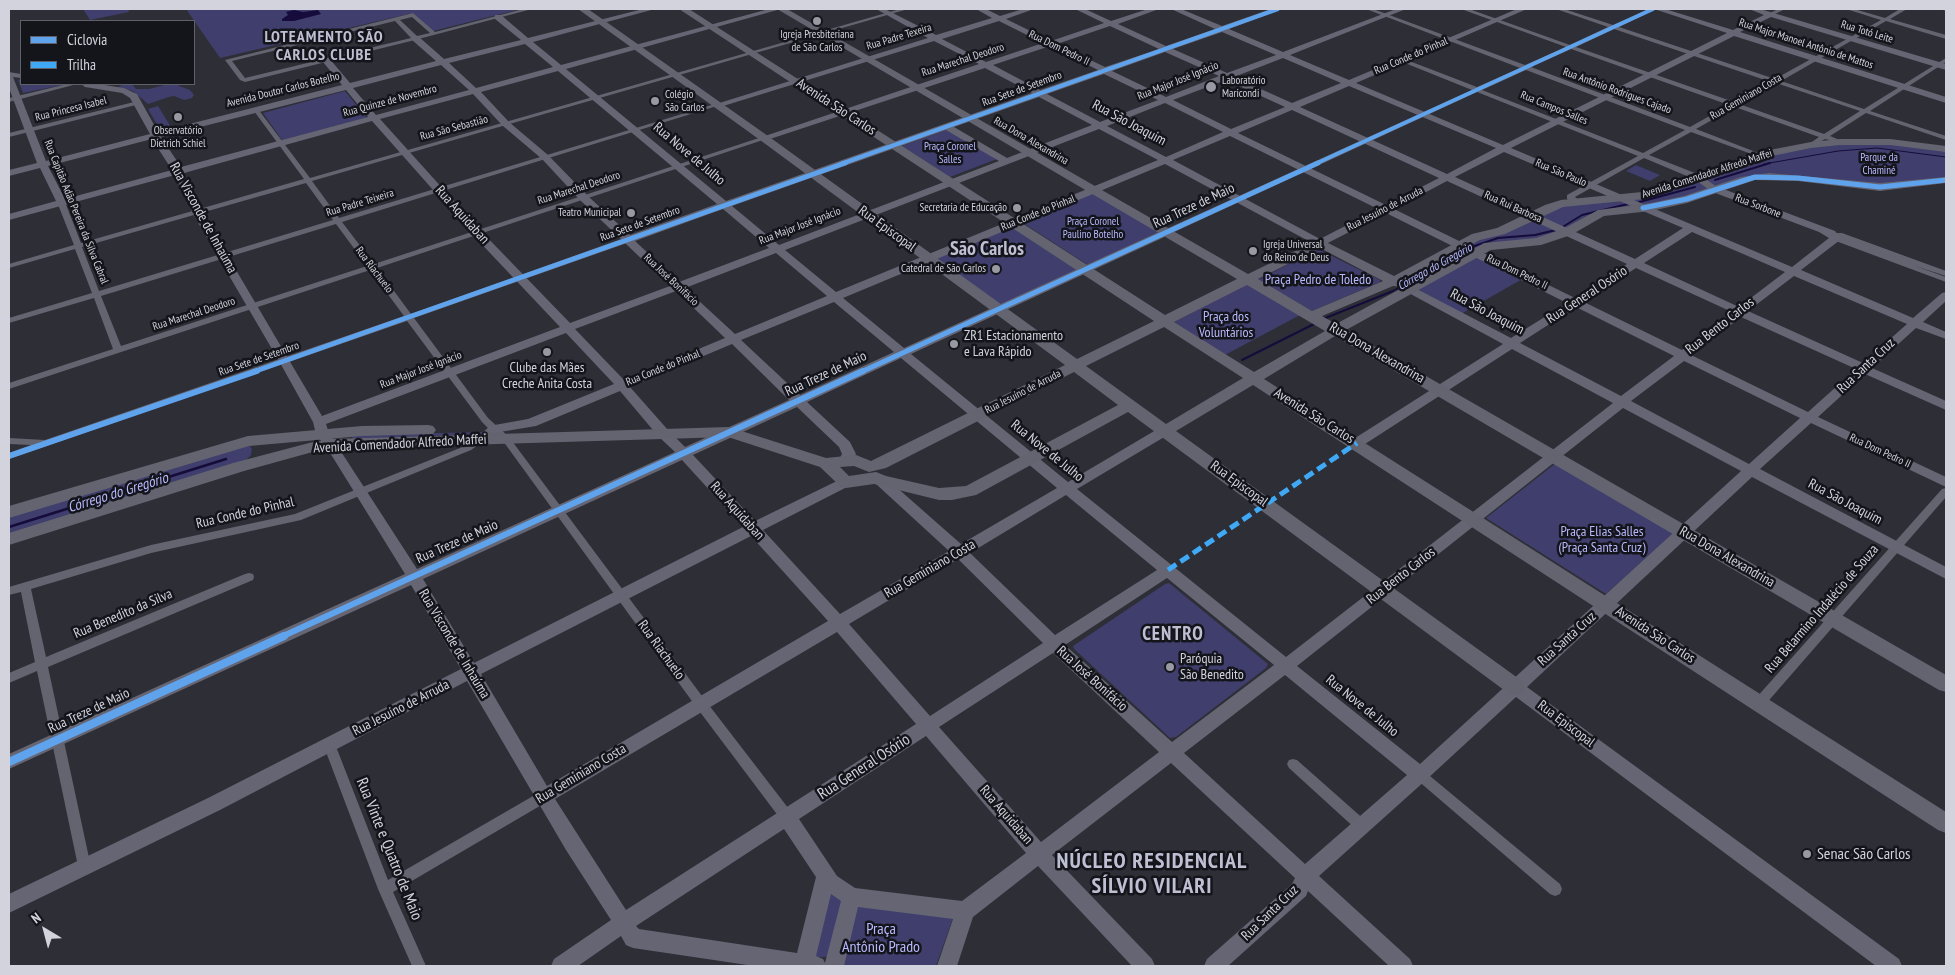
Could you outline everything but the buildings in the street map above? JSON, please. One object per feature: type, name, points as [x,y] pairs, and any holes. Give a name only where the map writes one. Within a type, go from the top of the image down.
[{"type":"main road","name":"Rua Episcopal","points":[[582,9],[764,138],[996,310],[1166,430],[1515,687]]},
{"type":"main road","name":"Avenida São Carlos","points":[[683,9],[1946,823]]},
{"type":"main road","name":"Rua Dona Alexandrina","points":[[781,9],[1946,684]]},
{"type":"main road","name":"Avenida Comendador Alfredo Maffei","points":[[1469,249],[1476,237],[1501,231],[1549,208],[1577,202],[1597,191],[1624,199],[1644,195],[1759,155],[1811,145],[1840,142],[1890,142],[1946,150]]},
{"type":"main road","name":"Avenida Comendador Alfredo Maffei","points":[[1469,249],[1537,242],[1566,231],[1602,213],[1687,199],[1741,180],[1770,176],[1880,186],[1946,180]]},
{"type":"main road","name":"Rua Jesuíno de Arruda","points":[[839,470],[856,460],[874,467],[1320,243]]},
{"type":"main road","name":"Rua São Joaquim","points":[[1320,243],[1401,285]]},
{"type":"main road","name":"Rua Geminiano Costa","points":[[1166,430],[1250,375],[1323,322],[1401,285],[1469,249]]},
{"type":"main road","points":[[1323,322],[1401,285]]},
{"type":"main road","name":"Avenida Comendador Alfredo Maffei","points":[[9,512],[248,441],[362,431],[566,436],[729,432],[839,470],[939,494],[952,494],[970,491],[1130,405]]},
{"type":"main road","name":"Avenida Comendador Alfredo Maffei","points":[[9,539],[240,467],[309,448],[324,434],[480,440],[500,434]]},
{"type":"main road","points":[[273,438],[268,441],[265,448],[275,457]]},
{"type":"main road","points":[[240,467],[256,454],[257,449],[248,441]]},
{"type":"street","points":[[433,34],[413,15],[228,60],[242,79],[245,80],[433,34],[529,9]]},
{"type":"street","name":"Avenida Doutor Carlos Botelho","points":[[9,173],[651,9]]},
{"type":"street","name":"Rua Quinze de Novembro","points":[[9,217],[777,9]]},
{"type":"street","name":"Rua São Sebastião","points":[[9,266],[823,32],[885,11],[906,9]]},
{"type":"street","name":"Rua Dom Pedro II","points":[[980,9],[1684,354],[1810,418],[1946,482]]},
{"type":"street","name":"Rua Padre Texeira","points":[[717,105],[1030,9]]},
{"type":"street","name":"Rua Rui Barbosa","points":[[1079,9],[1946,406]]},
{"type":"street","name":"Rua Marechal Deodoro","points":[[9,386],[1156,9]]},
{"type":"street","name":"Rua São Paulo","points":[[1176,9],[1504,148],[1597,191]]},
{"type":"street","name":"Rua Sete de Setembro","points":[[9,456],[285,361],[1278,9]]},
{"type":"street","name":"Rua Antônio Rodrigues Cajado","points":[[1369,9],[1759,155]]},
{"type":"street","name":"Rua Major José Ignácio","points":[[324,434],[450,373],[1402,9]]},
{"type":"street","points":[[1464,9],[1840,142]]},
{"type":"street","name":"Rua Conde do Pinhal","points":[[500,434],[531,423],[1095,190],[1522,9]]},
{"type":"street","points":[[1560,9],[1946,138]]},
{"type":"street","name":"Rua Treze de Maio","points":[[9,762],[1653,9]]},
{"type":"street","name":"Rua Major Manoel Antônio de Mattos","points":[[1658,9],[1946,100]]},
{"type":"street","name":"Rua Totó Leite","points":[[1753,9],[1944,64]]},
{"type":"street","name":"Rua Jesuíno de Arruda","points":[[1320,243],[1650,74],[1782,9]]},
{"type":"street","points":[[1849,9],[1946,37]]},
{"type":"street","name":"Rua Geminiano Costa","points":[[1577,202],[1570,197],[1597,191],[1642,155],[1904,9]]},
{"type":"street","name":"Rua São Joaquim","points":[[885,11],[1320,243]]},
{"type":"street","name":"Rua Nove de Julho","points":[[498,17],[977,415],[1420,775],[1555,889]]},
{"type":"street","name":"Rua José Bonifácio","points":[[396,19],[475,91],[506,124],[545,158],[627,240],[845,445],[849,454],[839,470]]},
{"type":"street","name":"Rua Aquidaban","points":[[326,60],[374,118],[406,151],[477,233],[622,385],[663,433],[684,453],[838,622],[1040,855],[1145,966]]},
{"type":"street","name":"Rua Campos Salles","points":[[1402,60],[1697,177]]},
{"type":"street","points":[[1811,145],[1903,87],[1944,64]]},
{"type":"street","name":"Rua Capitão Adão Pereira da Silva Cabral","points":[[13,77],[13,99],[61,202],[118,350]]},
{"type":"street","points":[[13,99],[70,85]]},
{"type":"street","name":"Rua Visconde de Inhaúma","points":[[91,85],[124,91],[134,96],[155,136],[178,170],[197,211],[285,361],[324,434],[414,576],[622,924],[633,938],[808,966]]},
{"type":"street","name":"Rua Princesa Isabel","points":[[9,135],[138,103]]},
{"type":"street","name":"Rua Padre Teixeira","points":[[9,321],[717,105]]},
{"type":"street","name":"Rua Riachuelo","points":[[256,110],[485,420],[500,434],[558,510],[700,704],[787,817],[826,874]]},
{"type":"street","points":[[948,127],[1006,162]]},
{"type":"street","name":"Rua Sorbone","points":[[1697,177],[1714,189],[1823,230],[1946,280]]},
{"type":"street","points":[[1624,199],[1946,336]]},
{"type":"street","name":"Rua General Osório","points":[[1357,443],[1691,228]]},
{"type":"street","name":"Rua Sorbone","points":[[1838,236],[1946,274]]},
{"type":"street","name":"Rua Bento Carlos","points":[[965,911],[1384,590],[1622,402],[1838,236]]},
{"type":"street","name":"Rua São Joaquim","points":[[1401,285],[1946,574]]},
{"type":"street","name":"Rua Santa Cruz","points":[[1214,966],[1298,890],[1305,876],[1420,775],[1750,471],[1946,295]]},
{"type":"street","name":"Rua Geminiano Costa","points":[[385,889],[1166,430]]},
{"type":"street","name":"Rua Conde do Pinhal","points":[[9,591],[151,549],[297,518],[468,448],[480,440]]},
{"type":"street","points":[[9,441],[47,443]]},
{"type":"street","name":"Rua Jesuíno de Arruda","points":[[9,904],[214,804],[752,528],[839,470]]},
{"type":"street","name":"Rua José Bonifácio","points":[[881,481],[960,552],[1054,644],[1403,966]]},
{"type":"street","name":"Rua Belarmino Indalécio de Souza","points":[[1760,702],[1946,491]]},
{"type":"street","name":"Rua General Osório","points":[[561,966],[622,924],[1168,570]]},
{"type":"street","name":"Rua Benedito da Silva","points":[[9,678],[249,577]]},
{"type":"street","points":[[25,586],[84,867]]},
{"type":"street","name":"Rua Episcopal","points":[[1515,687],[1892,966]]},
{"type":"street","name":"Rua Vinte e Quatro de Maio","points":[[329,744],[385,889],[419,966]]},
{"type":"street","points":[[1292,764],[1362,826]]},
{"type":"street","points":[[826,874],[830,882],[851,897],[965,911],[947,966]]},
{"type":"street","points":[[808,966],[826,874]]},
{"type":"street","points":[[834,966],[851,897]]},
{"type":"green space","points":[[83,9],[128,9],[129,12],[90,20]]},
{"type":"green space","points":[[186,9],[521,9],[433,31],[413,13],[220,58]]},
{"type":"green space","points":[[20,79],[20,85],[63,85],[23,93],[18,80]]},
{"type":"green space","points":[[133,85],[136,89],[149,89],[164,85],[178,85],[190,90],[194,95],[192,98],[184,100],[174,96],[148,104],[133,91],[118,87]]},
{"type":"green space","points":[[345,91],[367,118],[282,140],[263,113]]},
{"type":"green space","points":[[158,106],[171,127],[160,130],[148,109]]},
{"type":"green space","name":"Praça Coronel Salles","points":[[949,129],[997,159],[950,177],[902,146]]},
{"type":"green space","name":"Parque da Chaminé","points":[[1811,145],[1915,145],[1946,149],[1946,180],[1897,186],[1755,177],[1687,199],[1602,213],[1552,238],[1488,246],[1409,289],[1393,281],[1476,237],[1549,208],[1644,195],[1759,155]]},
{"type":"green space","points":[[1636,165],[1660,175],[1650,181],[1626,171]]},
{"type":"green space","name":"Praça Coronel Paulino Botelho","points":[[1095,192],[1161,231],[1088,265],[1023,223]]},
{"type":"green space","points":[[1012,226],[1079,270],[997,307],[932,259]]},
{"type":"green space","name":"Praça Pedro de Toledo","points":[[1318,249],[1380,280],[1380,282],[1312,311],[1258,280]]},
{"type":"green space","points":[[1474,256],[1524,278],[1461,314],[1415,289]]},
{"type":"green space","name":"Praça dos Voluntários","points":[[1250,283],[1302,314],[1225,355],[1174,322]]},
{"type":"green space","points":[[483,432],[480,434],[351,439],[354,435]]},
{"type":"green space","points":[[240,445],[250,446],[252,449],[251,455],[246,460],[9,536],[9,515]]},
{"type":"green space","name":"Praça Elias Salles (Praça Santa Cruz)","points":[[1556,463],[1675,532],[1606,594],[1486,518]]},
{"type":"green space","points":[[1169,583],[1268,664],[1266,668],[1176,737],[1170,738],[1073,646]]},
{"type":"green space","points":[[827,884],[842,899],[828,957],[810,957]]},
{"type":"green space","name":"Praça Antônio Prado","points":[[856,904],[953,918],[936,966],[842,965]]},
{"type":"shaded area","points":[[294,10],[303,12],[318,10],[321,14],[294,21],[282,21],[288,15],[286,12]]},
{"type":"waterway","name":"Córrego do Gregório","points":[[1764,164],[1838,151],[1877,148],[1946,157]]},
{"type":"waterway","name":"Córrego do Gregório","points":[[1715,180],[1770,163]]},
{"type":"waterway","name":"Córrego do Gregório","points":[[1636,203],[1695,187]]},
{"type":"waterway","name":"Córrego do Gregório","points":[[1561,228],[1582,215],[1628,204]]},
{"type":"waterway","name":"Córrego do Gregório","points":[[1469,248],[1498,238],[1535,235],[1556,230]]},
{"type":"waterway","name":"Córrego do Gregório","points":[[1323,319],[1393,291],[1464,251]]},
{"type":"waterway","name":"Córrego do Gregório","points":[[1242,360],[1316,323]]},
{"type":"waterway","name":"Córrego do Gregório","points":[[9,527],[226,459]]},
{"type":"marked path","points":[[1168,570],[1357,443]]},
{"type":"cycle path","points":[[9,456],[285,361],[1278,9]]},
{"type":"cycle path","points":[[9,762],[1653,9]]},
{"type":"cycle path","points":[[1643,208],[1687,199],[1755,177],[1798,178],[1880,187],[1946,180]]},
{"type":"place","name":"Igreja Presbiteriana de São Carlos","points":[[817,21]]},
{"type":"place","name":"Laboratório Maricondi","points":[[1211,87]]},
{"type":"place","name":"Colégio São Carlos","points":[[655,101]]},
{"type":"place","name":"Observatório Dietrich Schiel","points":[[178,117]]},
{"type":"place","name":"Secretaria de Educação","points":[[1017,208]]},
{"type":"place","name":"Teatro Municipal","points":[[631,213]]},
{"type":"place","name":"Igreja Universal do Reino de Deus","points":[[1253,251]]},
{"type":"place","name":"Catedral de São Carlos","points":[[996,269]]},
{"type":"place","name":"ZR1 Estacionamento e Lava Rápido","points":[[954,344]]},
{"type":"place","name":"Clube das Mães Creche Anita Costa","points":[[547,352]]},
{"type":"place","name":"Paróquia São Benedito","points":[[1170,667]]},
{"type":"place","name":"Senac São Carlos","points":[[1807,854]]},
{"type":"district","name":"LOTEAMENTO SÃO CARLOS CLUBE","points":[[324,46]]},
{"type":"district","name":"São Carlos","points":[[987,249]]},
{"type":"district","name":"CENTRO","points":[[1173,635]]},
{"type":"district","name":"NÚCLEO RESIDENCIAL SÍLVIO VILARI","points":[[1152,874]]}]
